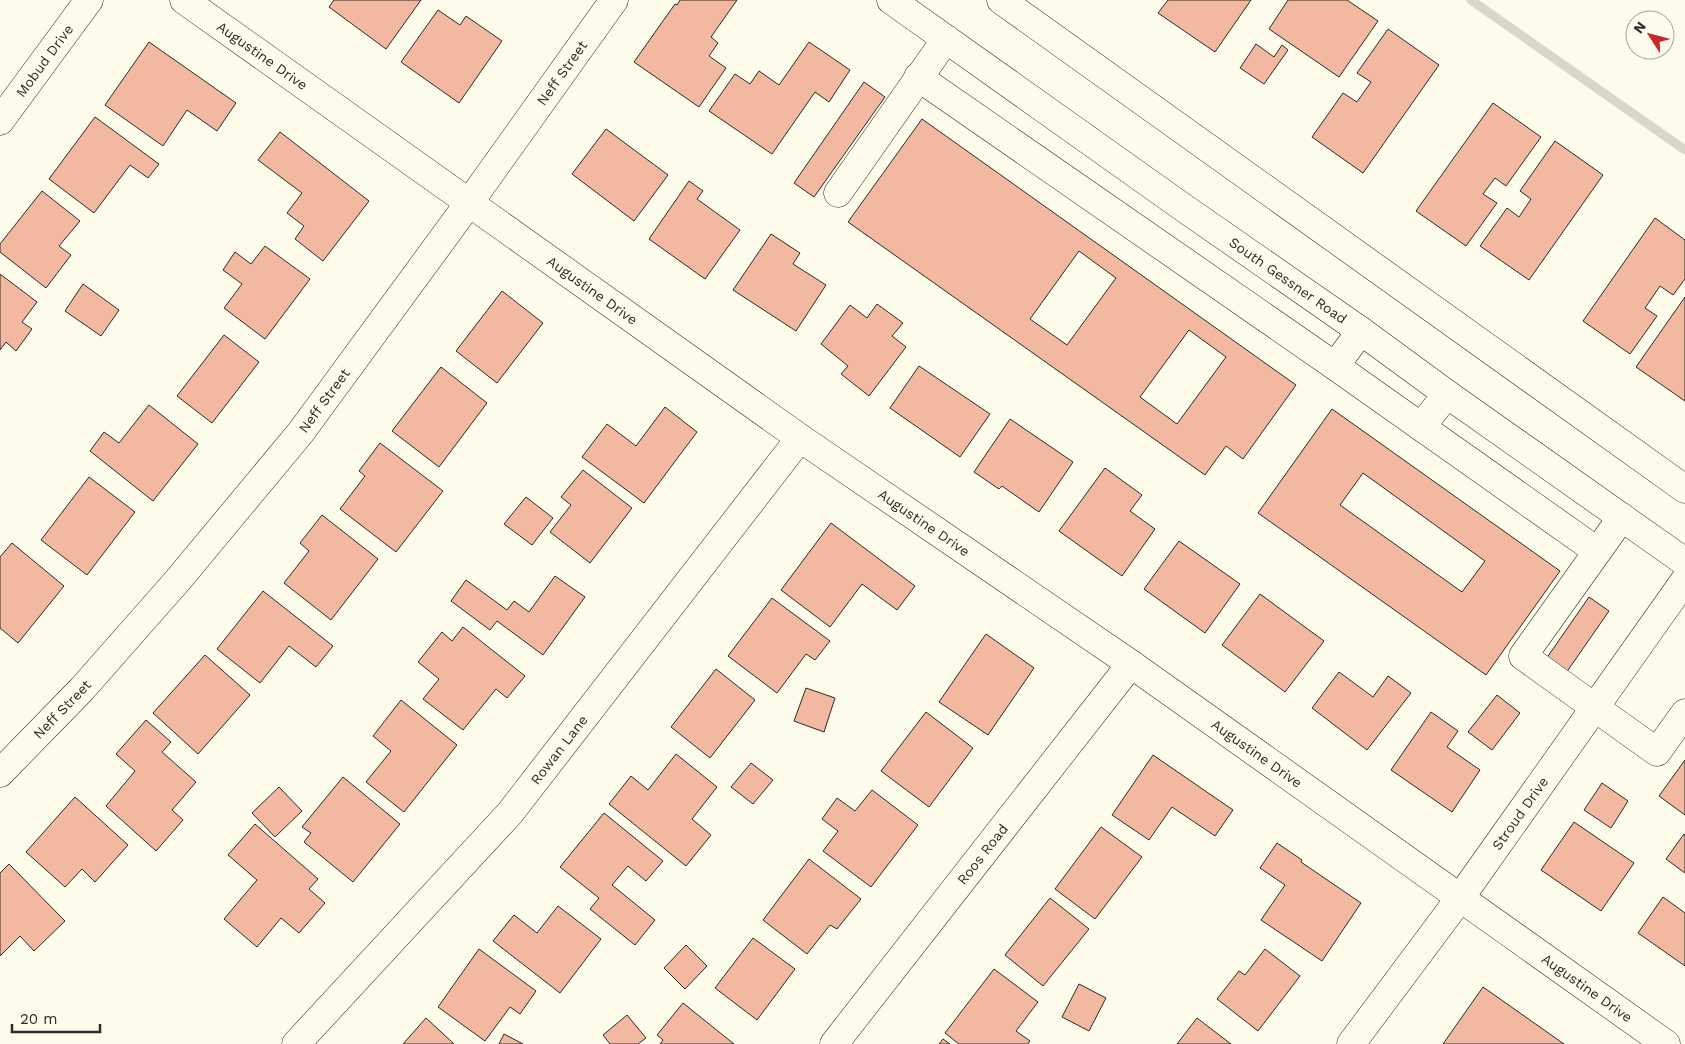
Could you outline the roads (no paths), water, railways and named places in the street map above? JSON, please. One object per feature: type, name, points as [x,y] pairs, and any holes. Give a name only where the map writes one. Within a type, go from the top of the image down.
[{"type":"street","name":"Mobud Drive","points":[[0,121],[89,0]]},
{"type":"street","name":"Augustine Drive","points":[[184,0],[800,438],[1131,664],[1666,1044]]},
{"type":"street","name":"Neff Street","points":[[0,773],[82,689],[166,595],[301,432],[614,0]]},
{"type":"street","name":"South Gessner Road","points":[[891,0],[1685,562]]},
{"type":"street","points":[[1001,0],[1685,489]]},
{"type":"street","points":[[838,194],[946,39]]},
{"type":"street","points":[[918,77],[1335,366],[1597,551]]},
{"type":"street","points":[[1335,366],[1361,331]]},
{"type":"street","points":[[1422,427],[1447,394]]},
{"type":"street","name":"Rowan Lane","points":[[296,1044],[510,813],[800,438]]},
{"type":"street","points":[[1622,517],[1523,656],[1656,752],[1685,713]]},
{"type":"street","name":"Stroud Drive","points":[[1351,1044],[1460,898],[1685,580]]},
{"type":"street","name":"Roos Road","points":[[834,1044],[1131,664]]},
{"type":"waterway","points":[[1471,0],[1685,150]]}]
